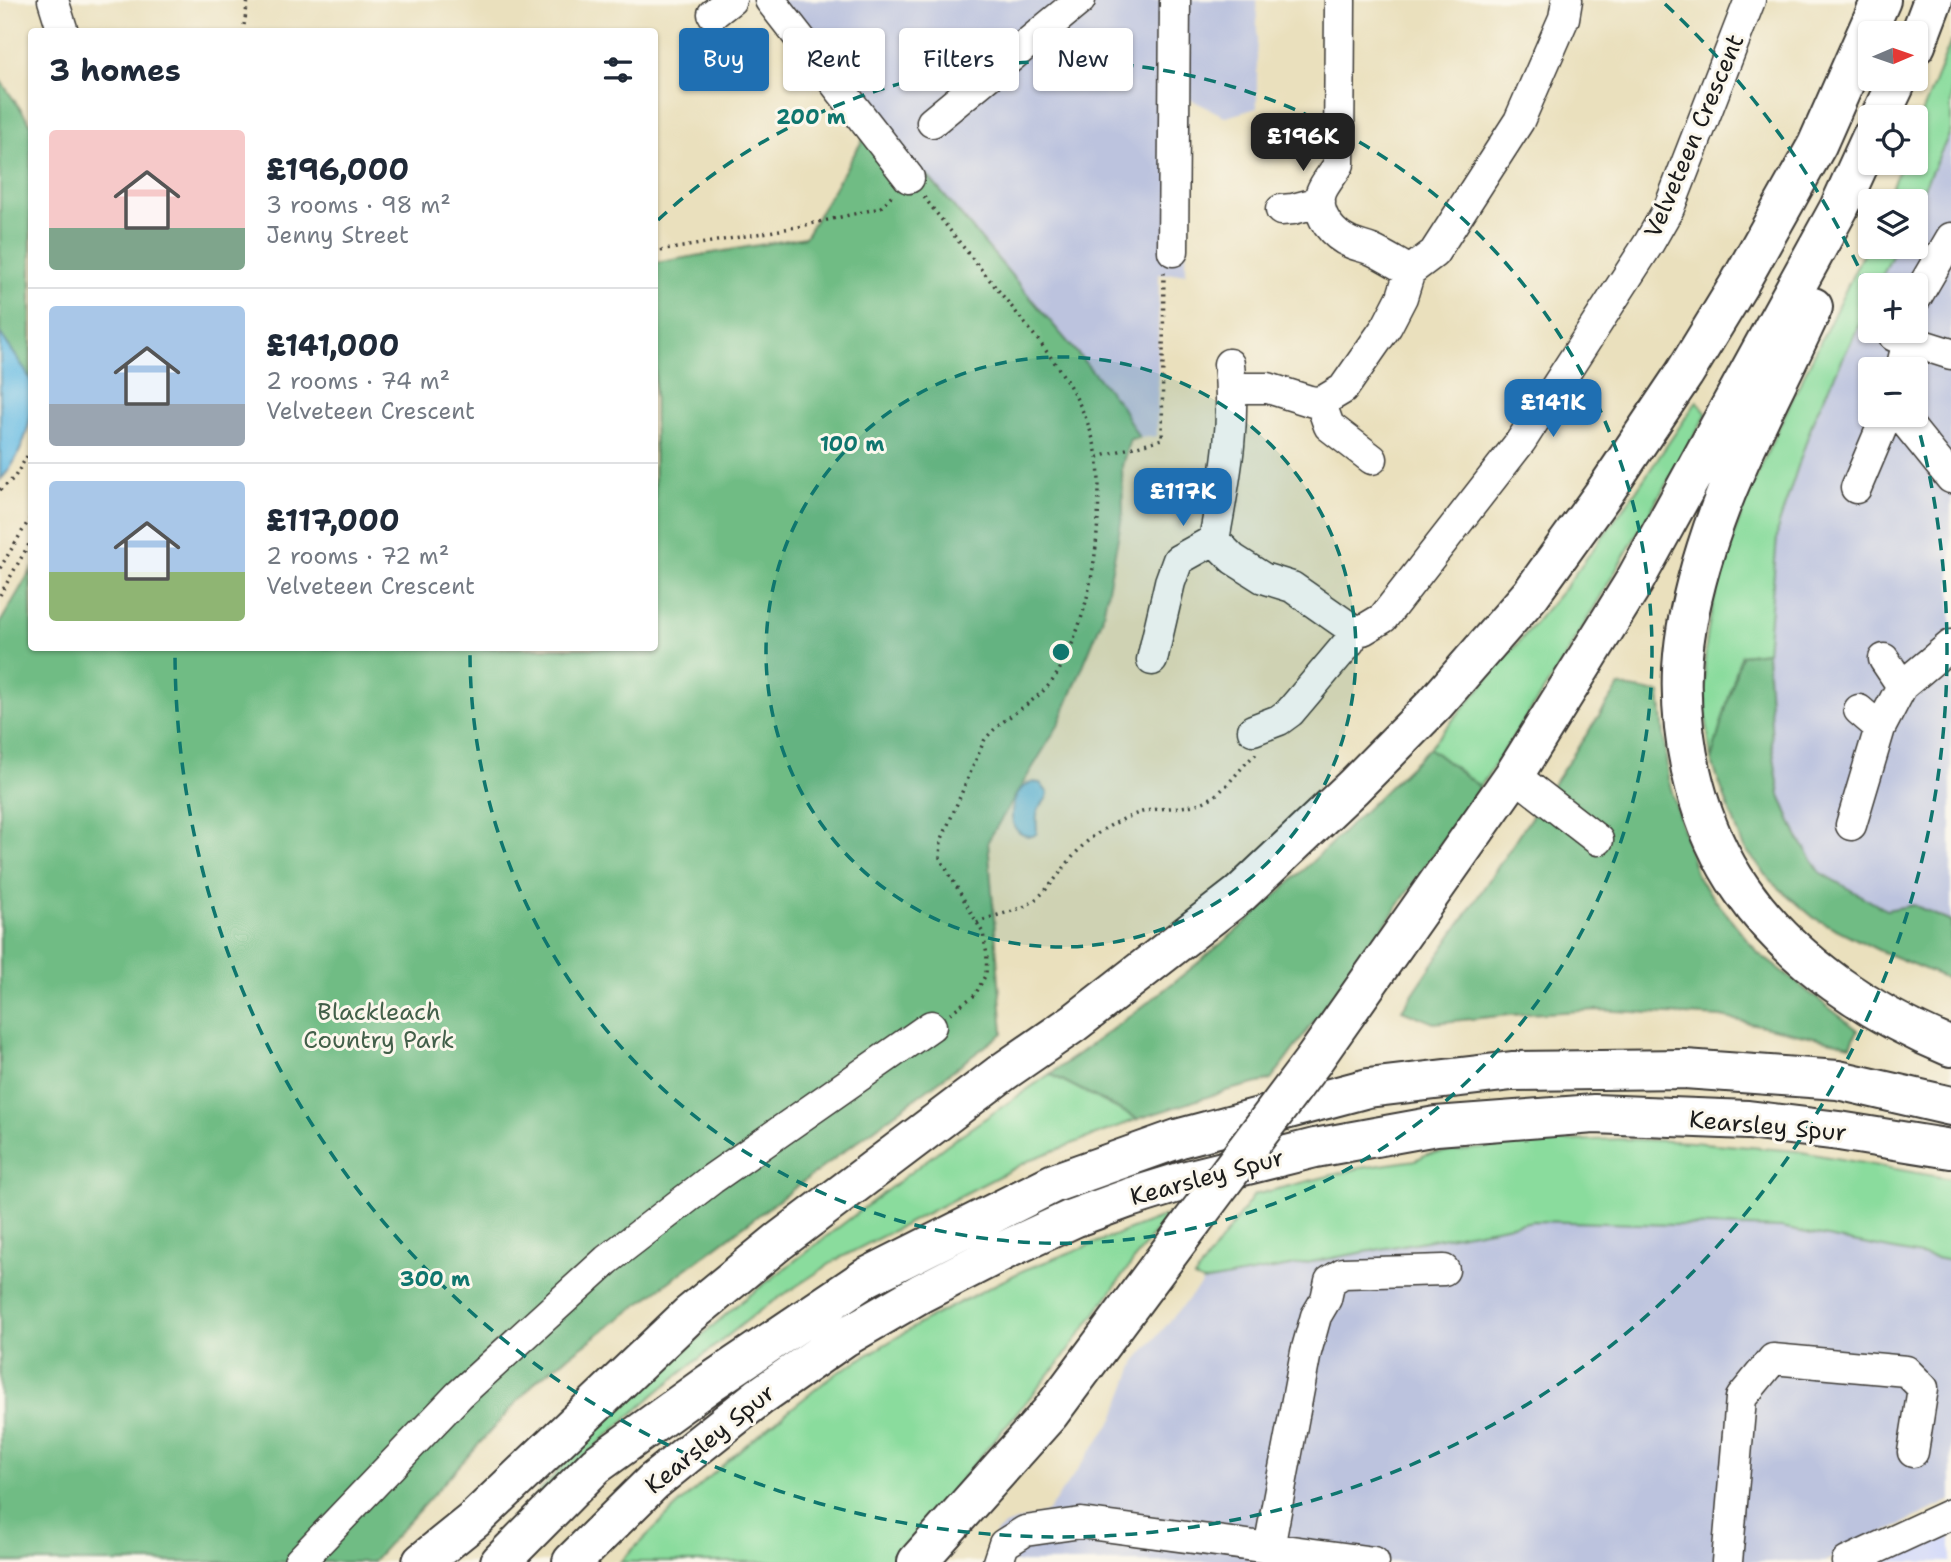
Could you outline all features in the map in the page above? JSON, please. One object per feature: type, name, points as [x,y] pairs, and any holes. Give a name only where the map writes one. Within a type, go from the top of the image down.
[{"type":"highway","points":[[422,1562],[474,1520],[689,1315],[778,1242],[1003,1072],[1073,1023],[1240,894],[1353,788],[1435,704],[1531,594],[1606,490],[1684,374],[1739,284],[1817,145],[1881,0]]},
{"type":"highway","points":[[917,1562],[1050,1413],[1313,1061],[1514,775],[1634,582],[1833,219],[1858,166]]},
{"type":"highway","points":[[1868,175],[1819,293],[1744,452],[1706,548],[1690,609],[1682,669],[1685,728],[1697,793],[1716,847],[1742,890],[1772,927],[1808,961],[1860,1001],[1919,1034],[1951,1047]]},
{"type":"highway","name":"Kearsley Spur","points":[[676,1409],[867,1277],[1054,1183],[1180,1138],[1367,1088],[1512,1071],[1685,1069],[1839,1080],[1951,1106]]},
{"type":"highway","name":"Kearsley Spur","points":[[572,1562],[653,1482],[759,1397],[845,1337],[1015,1245],[1074,1218],[1187,1180],[1315,1148],[1436,1126],[1594,1114],[1748,1121],[1839,1131],[1951,1149]]},
{"type":"highway","points":[[500,1562],[596,1465],[676,1409]]},
{"type":"highway","points":[[528,1562],[676,1409]]},
{"type":"highway","points":[[440,1562],[474,1520]]},
{"type":"street","points":[[53,0],[62,28]]},
{"type":"street","points":[[770,0],[908,178]]},
{"type":"street","points":[[932,122],[1080,0]]},
{"type":"street","points":[[1174,251],[1175,0]]},
{"type":"street","points":[[1340,0],[1339,164],[1324,187],[1320,202],[1323,217],[1335,234],[1350,243],[1371,249],[1410,271]]},
{"type":"street","points":[[1214,540],[1228,464],[1233,404],[1231,376],[1302,399],[1320,401],[1343,388],[1387,326],[1402,297],[1410,271],[1434,253],[1519,121],[1564,18],[1567,0]]},
{"type":"street","name":"Velveteen Crescent","points":[[1352,629],[1363,630],[1383,618],[1514,451],[1649,243],[1669,208],[1750,0]]},
{"type":"street","points":[[1281,210],[1320,202]]},
{"type":"street","points":[[1928,277],[1951,238]]},
{"type":"street","points":[[1902,347],[1951,356],[1951,370]]},
{"type":"street","points":[[1320,401],[1329,426],[1372,459]]},
{"type":"street","points":[[1856,488],[1882,427]]},
{"type":"street","points":[[1910,427],[1951,478]]},
{"type":"street","points":[[1214,540],[1233,559],[1263,578],[1292,587],[1352,629],[1350,641],[1290,712],[1260,739]]},
{"type":"street","points":[[1152,660],[1170,582],[1178,560],[1214,540]]},
{"type":"street","points":[[1851,825],[1870,719],[1902,686],[1951,645]]},
{"type":"street","points":[[1884,659],[1902,686]]},
{"type":"street","points":[[1514,775],[1598,840]]},
{"type":"street","points":[[299,1562],[459,1395],[607,1260],[712,1179],[931,1026]]},
{"type":"street","points":[[1269,1548],[1306,1352],[1330,1281],[1343,1273],[1444,1270]]},
{"type":"street","points":[[1727,1562],[1741,1398],[1773,1359],[1906,1371],[1923,1388],[1913,1452]]},
{"type":"street","points":[[1847,1562],[1951,1514]]},
{"type":"street","points":[[998,1562],[1004,1544],[1024,1531],[1081,1523],[1374,1562]]},
{"type":"path","points":[[244,28],[248,0]]},
{"type":"path","points":[[658,251],[797,227],[880,208],[908,178],[1062,372],[1083,408],[1097,457],[1098,522],[1092,581],[1068,656],[1053,680],[1033,700],[993,729],[984,741],[941,841],[940,858],[983,933],[987,955],[986,974],[975,995],[931,1026]]},
{"type":"path","points":[[1097,457],[1162,439],[1163,273],[1174,251]]},
{"type":"path","points":[[0,490],[14,478],[28,455]]},
{"type":"path","points":[[0,568],[28,522]]},
{"type":"path","points":[[0,595],[28,546]]},
{"type":"path","points":[[977,923],[1034,901],[1055,880],[1073,854],[1102,830],[1142,813],[1201,803],[1220,792],[1245,763],[1260,739]]},
{"type":"shaded area","points":[[756,0],[1257,0],[1257,108],[1226,117],[1188,98],[1186,273],[1159,274],[1157,436],[1139,438],[1120,404],[928,175],[906,192],[827,91],[885,91],[885,28],[783,28],[783,35]]},
{"type":"shaded area","points":[[1951,131],[1951,922],[1914,905],[1886,910],[1821,873],[1797,836],[1780,795],[1772,744],[1766,640],[1778,527],[1814,418],[1858,327],[1858,343],[1928,343],[1928,273],[1884,273],[1890,259],[1928,259],[1928,189],[1923,189]]},
{"type":"shaded area","points":[[1533,1221],[1781,1228],[1951,1261],[1951,1500],[1824,1562],[986,1562],[995,1534],[1004,1526],[1047,1512],[1114,1419],[1136,1361],[1203,1282]]},
{"type":"shaded area","points":[[1951,1522],[1951,1562],[1864,1562]]},
{"type":"green space","points":[[1951,41],[1951,131],[1923,189],[1890,189],[1897,175],[1928,175],[1928,105],[1926,105]]},
{"type":"green space","points":[[0,80],[28,120],[28,378],[0,333]]},
{"type":"green space","name":"Blackleach Country Park","points":[[865,136],[906,192],[927,175],[1120,404],[1139,438],[1130,439],[1122,466],[1123,512],[1102,620],[1059,724],[988,841],[1003,1033],[537,1380],[372,1562],[0,1562],[0,623],[28,575],[28,651],[658,651],[658,262],[805,237]]},
{"type":"green space","points":[[1860,259],[1890,259],[1884,273],[1858,273],[1858,327],[1814,418],[1778,527],[1767,652],[1741,655],[1711,760],[1705,697],[1705,659],[1711,613],[1723,569],[1763,462]]},
{"type":"green space","points":[[1697,401],[1707,414],[1563,661],[1480,787],[1429,748],[1563,590],[1636,491]]},
{"type":"green space","points":[[1767,652],[1772,744],[1780,795],[1797,836],[1821,873],[1886,910],[1914,905],[1951,922],[1951,980],[1878,950],[1814,918],[1771,881],[1743,846],[1711,760],[1741,655]]},
{"type":"green space","points":[[1619,686],[1660,693],[1668,778],[1697,877],[1758,953],[1858,1030],[1851,1045],[1721,1017],[1598,1010],[1434,1023],[1402,1010]]},
{"type":"green space","points":[[1429,748],[1480,787],[1382,929],[1271,1080],[1229,1090],[1138,1119],[1050,1074],[1145,1005],[1236,931],[1310,864]]},
{"type":"green space","points":[[1050,1074],[1138,1119],[1032,1159],[836,1260],[759,1311],[657,1392],[527,1512],[522,1510],[609,1416],[738,1304],[949,1143]]},
{"type":"green space","points":[[1622,1139],[1796,1151],[1951,1179],[1951,1261],[1781,1228],[1533,1221],[1203,1282],[1194,1278],[1254,1195],[1360,1168],[1416,1160],[1427,1154],[1538,1142]]},
{"type":"green space","points":[[1171,1214],[1150,1238],[1062,1359],[892,1562],[620,1562],[742,1448],[832,1376],[933,1316],[1024,1270]]},
{"type":"water","points":[[0,333],[28,376],[28,428],[15,461],[0,480]]},
{"type":"water","points":[[1032,782],[1040,783],[1048,793],[1039,808],[1037,833],[1033,836],[1018,831],[1012,818],[1017,794]]}]
